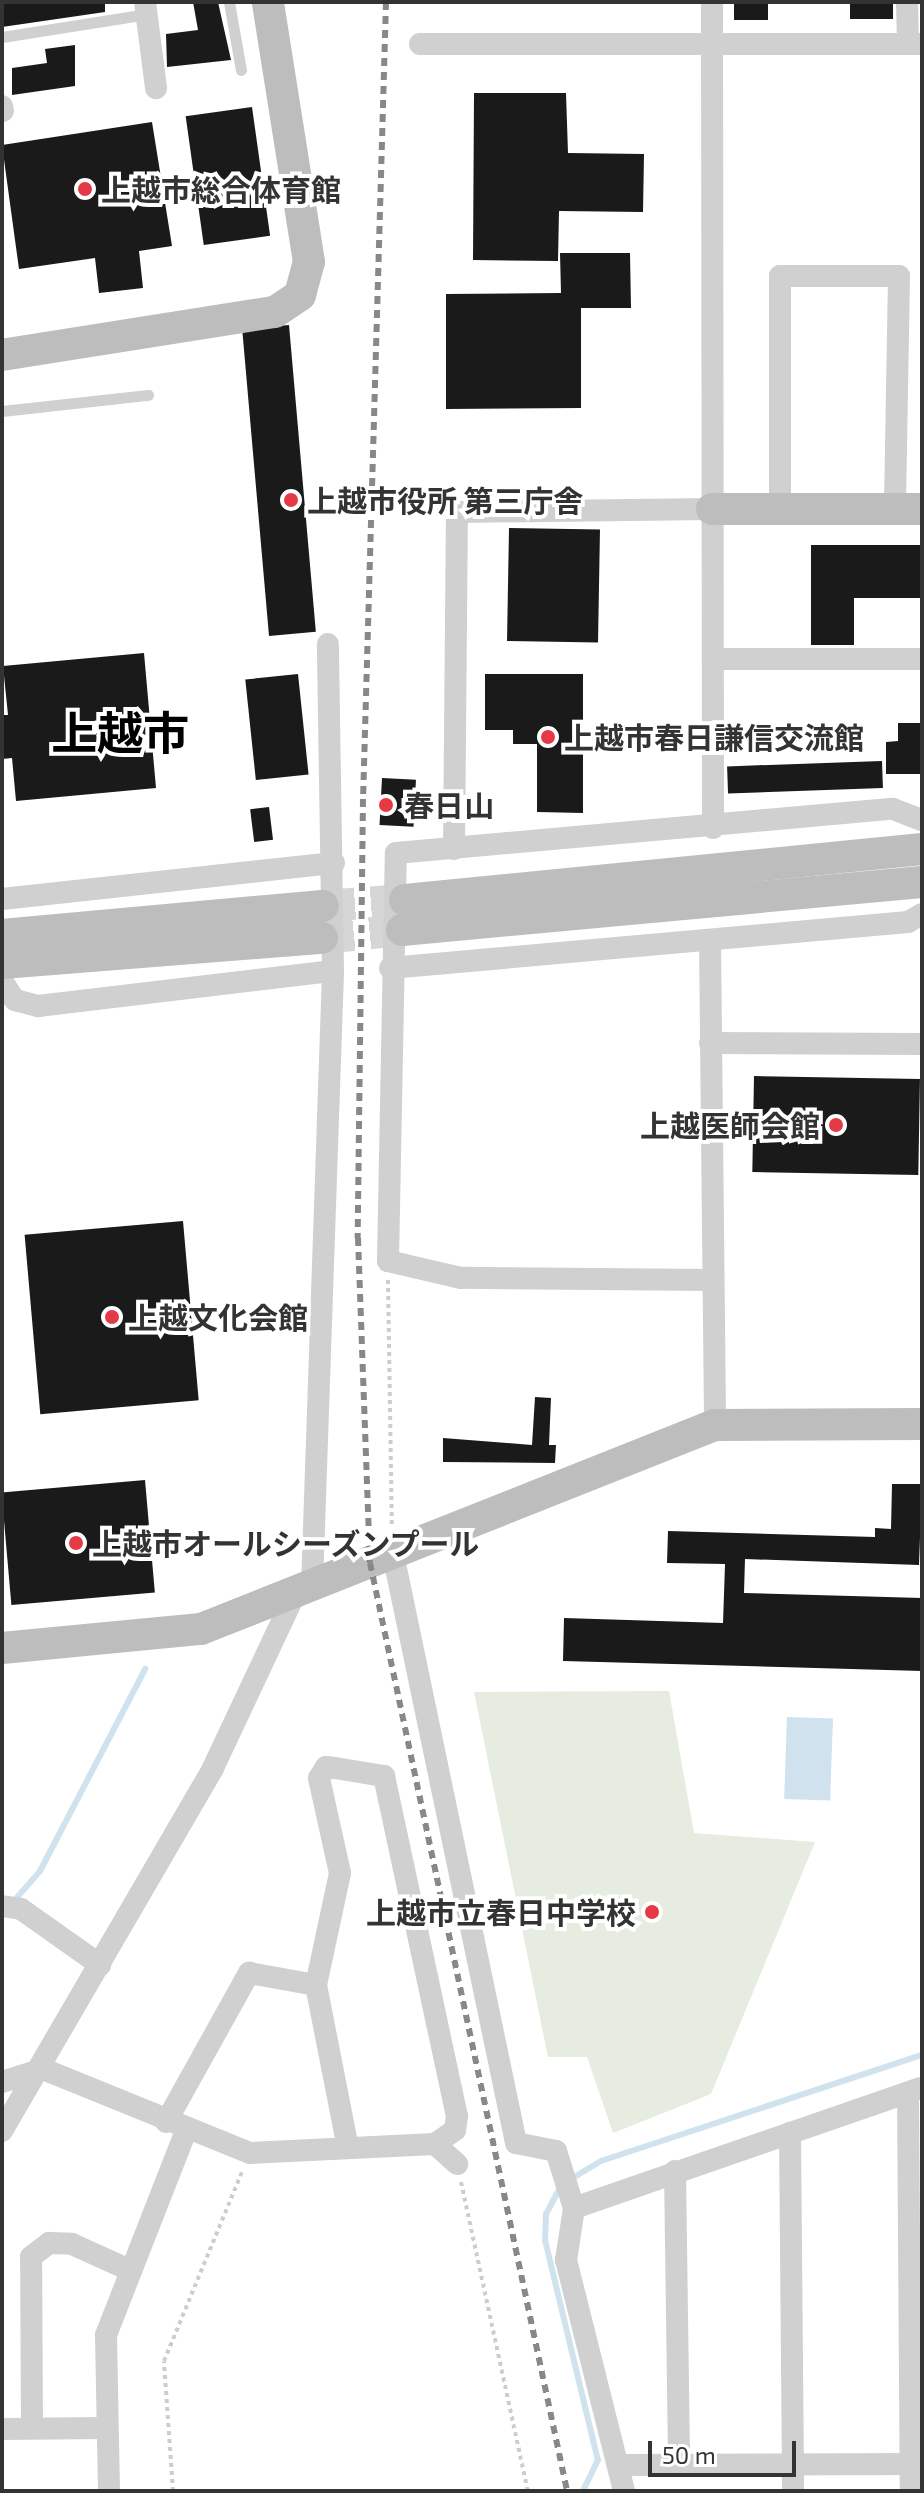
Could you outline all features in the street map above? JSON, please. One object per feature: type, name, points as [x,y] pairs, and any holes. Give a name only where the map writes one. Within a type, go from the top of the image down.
[{"type":"street","points":[[2,355],[275,312],[300,295],[309,262],[268,2]]},
{"type":"street","points":[[712,2],[713,828]]},
{"type":"street","points":[[420,44],[915,44],[907,2]]},
{"type":"street","points":[[146,8],[156,88]]},
{"type":"street","points":[[454,849],[457,512],[909,509],[899,276],[780,276],[780,509]]},
{"type":"street","points":[[2,2131],[43,2069],[213,1768],[303,1591],[333,971],[334,863],[328,644]]},
{"type":"street","points":[[713,659],[922,659]]},
{"type":"street","points":[[712,1280],[461,1278],[388,1261],[390,968],[396,853],[713,828],[893,809],[922,820]]},
{"type":"street","points":[[922,849],[403,915],[922,882]]},
{"type":"street","points":[[2,899],[334,863]]},
{"type":"street","points":[[2,935],[323,906]]},
{"type":"street","points":[[390,968],[908,922],[922,914]]},
{"type":"street","points":[[2,963],[322,938]]},
{"type":"street","points":[[710,940],[715,1425]]},
{"type":"street","points":[[2,981],[15,1000],[38,1006],[333,971]]},
{"type":"street","points":[[710,1043],[922,1044]]},
{"type":"street","points":[[2,1648],[201,1629],[715,1425],[922,1424]]},
{"type":"street","points":[[393,1554],[516,2143],[556,2151],[574,2208],[566,2260],[624,2491]]},
{"type":"street","points":[[2,2082],[43,2069],[176,2126],[250,2153],[435,2144],[455,2130],[457,2116],[384,1776],[326,1767],[319,1778],[340,1873],[316,1985],[348,2148]]},
{"type":"street","points":[[2,1906],[21,1909],[100,1965]]},
{"type":"street","points":[[109,2491],[105,2428],[106,2335],[176,2126],[249,1973],[316,1985]]},
{"type":"street","points":[[574,2208],[915,2090],[916,2464],[911,2491]]},
{"type":"street","points":[[790,2133],[793,2491]]},
{"type":"street","points":[[435,2144],[457,2164]]},
{"type":"street","points":[[675,2171],[679,2465]]},
{"type":"street","points":[[32,2428],[31,2257],[49,2243],[72,2244],[127,2269]]},
{"type":"street","points":[[2,2429],[105,2428]]},
{"type":"street","points":[[619,2465],[916,2464]]},
{"type":"lane","points":[[229,2],[241,70]]},
{"type":"lane","points":[[2,37],[146,8]]},
{"type":"lane","points":[[2,411],[148,395]]},
{"type":"path","points":[[388,1261],[386,1431],[393,1554]]},
{"type":"path","points":[[173,2491],[164,2361],[250,2153]]},
{"type":"path","points":[[457,2164],[528,2491]]},
{"type":"shaded area","points":[[669,1691],[694,1833],[815,1842],[711,2094],[613,2133],[587,2057],[548,2057],[474,1692]]},
{"type":"water","points":[[787,1717],[833,1719],[830,1801],[784,1799]]},
{"type":"building","points":[[4,2],[105,2],[105,12],[2,27]]},
{"type":"building","points":[[193,2],[218,2],[231,60],[167,67],[166,34],[198,30]]},
{"type":"building","points":[[734,2],[768,2],[768,20],[734,20]]},
{"type":"building","points":[[850,2],[893,2],[893,19],[850,19]]},
{"type":"building","points":[[75,45],[75,86],[12,95],[12,68],[47,63],[45,49]]},
{"type":"building","points":[[474,93],[566,93],[568,153],[644,154],[643,212],[559,211],[558,261],[473,260]]},
{"type":"building","points":[[252,107],[270,236],[204,245],[186,116]]},
{"type":"building","name":"上越市総合体育館","points":[[152,122],[172,246],[139,251],[143,288],[99,293],[95,258],[19,269],[2,145]]},
{"type":"building","points":[[560,253],[630,253],[631,308],[581,308],[581,408],[446,409],[446,294],[561,293]]},
{"type":"building","points":[[289,325],[316,632],[269,636],[242,329]]},
{"type":"building","points":[[509,528],[600,530],[598,643],[507,641]]},
{"type":"building","points":[[811,545],[922,545],[922,598],[854,598],[854,645],[811,645]]},
{"type":"building","points":[[144,653],[156,788],[16,801],[12,758],[2,759],[2,715],[8,715],[3,666]]},
{"type":"building","points":[[298,674],[309,774],[256,780],[245,680]]},
{"type":"building","name":"上越市春日謙信交流館","points":[[485,674],[583,674],[583,813],[537,812],[537,744],[513,744],[513,730],[485,730]]},
{"type":"building","points":[[898,723],[922,723],[922,774],[886,774],[886,742],[898,741]]},
{"type":"building","points":[[882,761],[883,788],[728,793],[727,766]]},
{"type":"building","name":"春日山","points":[[382,778],[416,780],[413,827],[380,825]]},
{"type":"building","points":[[269,807],[273,840],[254,842],[250,809]]},
{"type":"building","name":"上越医師会館","points":[[754,1076],[920,1079],[918,1175],[752,1172]]},
{"type":"building","name":"上越文化会館","points":[[183,1221],[199,1400],[40,1414],[25,1235]]},
{"type":"building","points":[[535,1397],[551,1398],[549,1445],[556,1445],[555,1463],[443,1462],[443,1438],[532,1445]]},
{"type":"building","name":"上越市オールシーズンプール","points":[[145,1480],[155,1593],[11,1605],[2,1493]]},
{"type":"building","points":[[892,1484],[922,1484],[919,1565],[745,1559],[744,1593],[922,1598],[922,1671],[563,1661],[564,1618],[723,1623],[725,1564],[667,1563],[668,1531],[875,1537],[875,1528],[891,1529]]},
{"type":"waterway","points":[[13,1902],[40,1871],[145,1669]]},
{"type":"waterway","points":[[571,2179],[601,2161],[922,2055]]},
{"type":"waterway","points":[[562,2184],[546,2214],[545,2240],[598,2460],[583,2491]]},
{"type":"tunnel","points":[[323,906],[405,900]]},
{"type":"tunnel","points":[[322,938],[402,930]]},
{"type":"railway","points":[[386,2],[363,799],[358,1238],[370,1563],[567,2491]]},
{"type":"place","name":"上越市総合体育館","points":[[85,189]]},
{"type":"place","name":"上越市役所 第三庁舎","points":[[291,500]]},
{"type":"place","name":"上越市春日謙信交流館","points":[[548,737]]},
{"type":"place","name":"春日山","points":[[386,805]]},
{"type":"place","name":"上越医師会館","points":[[836,1125]]},
{"type":"place","name":"上越文化会館","points":[[112,1317]]},
{"type":"place","name":"上越市オールシーズンプール","points":[[76,1543]]},
{"type":"place","name":"上越市立春日中学校","points":[[652,1912]]},
{"type":"district","name":"上越市","points":[[120,732]]}]
